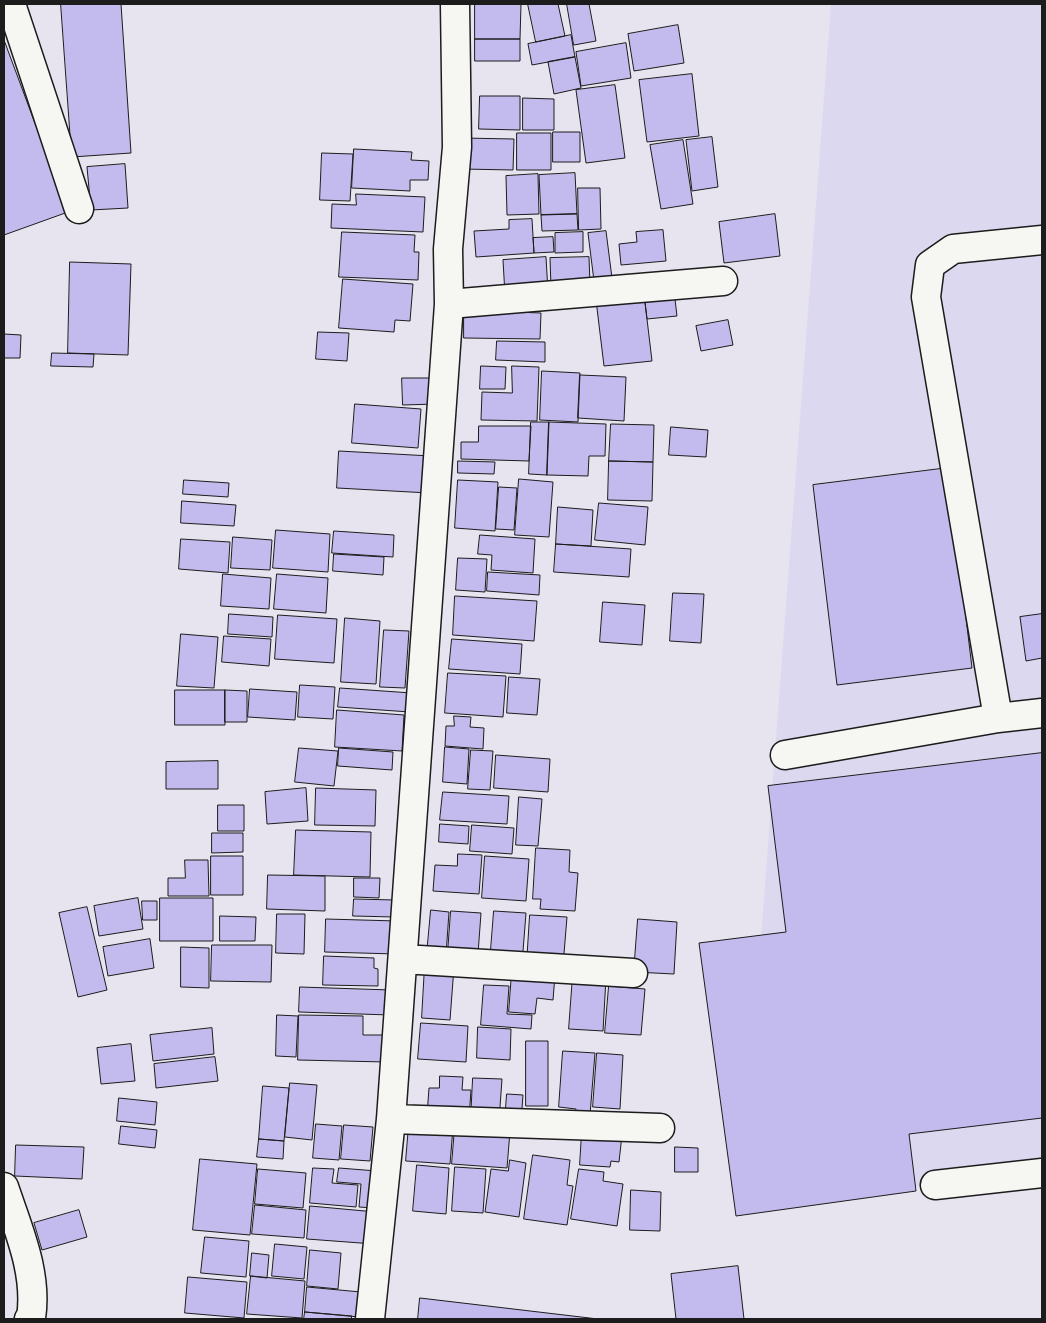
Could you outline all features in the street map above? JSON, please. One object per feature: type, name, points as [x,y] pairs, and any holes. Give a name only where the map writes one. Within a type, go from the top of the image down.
[{"type":"street","points":[[11,4],[79,209]]},
{"type":"street","points":[[370,1319],[391,1119],[449,304],[448,249],[457,147],[455,4]]},
{"type":"street","points":[[998,718],[926,298],[930,265],[953,249],[1042,240]]},
{"type":"street","points":[[449,304],[723,281]]},
{"type":"street","points":[[785,755],[998,718],[1042,713]]},
{"type":"street","points":[[403,959],[633,973]]},
{"type":"street","points":[[391,1119],[660,1128]]},
{"type":"street","points":[[935,1185],[1042,1173]]},
{"type":"street","points":[[4,1187],[29,1262],[34,1300],[31,1318],[29,1319]]},
{"type":"shaded area","points":[[831,4],[1042,4],[1042,1172],[741,1206]]},
{"type":"building","points":[[61,4],[121,4],[131,153],[72,157]]},
{"type":"building","points":[[475,4],[521,4],[520,39],[475,39]]},
{"type":"building","points":[[528,4],[558,4],[565,36],[536,42]]},
{"type":"building","points":[[567,4],[589,4],[596,41],[574,45]]},
{"type":"building","points":[[678,25],[684,63],[634,71],[628,34]]},
{"type":"building","points":[[571,35],[575,57],[532,65],[528,44]]},
{"type":"building","points":[[475,39],[520,39],[520,61],[475,61]]},
{"type":"building","points":[[4,40],[68,212],[4,235]]},
{"type":"building","points":[[626,43],[631,78],[581,86],[576,52]]},
{"type":"building","points":[[575,57],[581,88],[554,94],[548,62]]},
{"type":"building","points":[[692,74],[699,136],[647,142],[639,80]]},
{"type":"building","points":[[615,85],[625,158],[586,163],[576,90]]},
{"type":"building","points":[[480,96],[520,96],[520,130],[479,129]]},
{"type":"building","points":[[523,98],[554,99],[554,130],[523,130]]},
{"type":"building","points":[[553,132],[580,132],[580,162],[553,162]]},
{"type":"building","points":[[517,133],[551,133],[551,170],[517,170]]},
{"type":"building","points":[[712,137],[718,187],[692,191],[686,140]]},
{"type":"building","points":[[462,138],[514,139],[513,170],[462,169]]},
{"type":"building","points":[[683,140],[693,204],[661,209],[650,145]]},
{"type":"building","points":[[354,149],[412,152],[411,160],[429,161],[428,180],[410,180],[410,191],[352,188]]},
{"type":"building","points":[[322,153],[353,154],[350,201],[320,200]]},
{"type":"building","points":[[125,164],[128,208],[91,210],[87,167]]},
{"type":"building","points":[[575,173],[577,214],[541,215],[539,175]]},
{"type":"building","points":[[538,174],[539,214],[507,215],[506,176]]},
{"type":"building","points":[[578,188],[600,188],[601,229],[579,230]]},
{"type":"building","points":[[356,194],[425,197],[423,232],[331,228],[332,204],[356,205]]},
{"type":"building","points":[[577,214],[578,230],[542,231],[541,215]]},
{"type":"building","points":[[775,214],[780,256],[724,263],[719,222]]},
{"type":"building","points":[[532,219],[534,253],[476,257],[474,231],[509,229],[509,220]]},
{"type":"building","points":[[663,230],[666,261],[621,265],[619,244],[637,242],[636,232]]},
{"type":"building","points":[[606,231],[612,278],[594,281],[588,233]]},
{"type":"building","points":[[342,232],[415,235],[414,252],[419,252],[418,280],[339,277]]},
{"type":"building","points":[[583,232],[583,252],[555,253],[555,233]]},
{"type":"building","points":[[553,237],[554,252],[534,253],[533,238]]},
{"type":"building","points":[[546,257],[548,292],[505,295],[503,260]]},
{"type":"building","points":[[589,257],[590,285],[551,287],[550,258]]},
{"type":"building","points":[[70,262],[131,264],[128,355],[68,353]]},
{"type":"building","points":[[343,279],[413,284],[410,321],[395,320],[394,332],[339,328]]},
{"type":"building","points":[[674,291],[677,316],[647,319],[644,294]]},
{"type":"building","points":[[644,294],[652,361],[604,366],[596,300]]},
{"type":"building","points":[[464,310],[541,313],[540,339],[464,338]]},
{"type":"building","points":[[728,320],[733,345],[701,351],[696,326]]},
{"type":"building","points":[[318,332],[349,333],[347,361],[316,359]]},
{"type":"building","points":[[4,334],[21,335],[20,358],[4,358]]},
{"type":"building","points":[[497,341],[545,342],[545,362],[496,360]]},
{"type":"building","points":[[52,353],[94,354],[93,367],[51,366]]},
{"type":"building","points":[[481,366],[506,367],[505,389],[480,389]]},
{"type":"building","points":[[512,366],[539,367],[537,421],[481,420],[482,392],[512,393]]},
{"type":"building","points":[[542,371],[580,373],[578,422],[540,420]]},
{"type":"building","points":[[580,375],[626,377],[624,421],[578,418]]},
{"type":"building","points":[[402,378],[435,378],[436,404],[403,405]]},
{"type":"building","points":[[355,404],[421,409],[418,448],[352,443]]},
{"type":"building","points":[[531,422],[549,422],[547,475],[529,474]]},
{"type":"building","points":[[549,422],[606,424],[605,456],[589,456],[588,476],[547,475]]},
{"type":"building","points":[[611,424],[654,425],[653,462],[609,461]]},
{"type":"building","points":[[479,426],[531,426],[529,461],[461,459],[461,442],[478,442]]},
{"type":"building","points":[[671,427],[708,430],[706,457],[669,455]]},
{"type":"building","points":[[339,451],[431,456],[429,493],[337,488]]},
{"type":"building","points":[[458,461],[495,462],[494,474],[458,473]]},
{"type":"building","points":[[609,461],[653,462],[652,501],[608,500]]},
{"type":"building","points":[[948,468],[972,668],[837,685],[813,485]]},
{"type":"building","points":[[519,479],[553,482],[549,537],[515,535]]},
{"type":"building","points":[[184,480],[229,483],[228,497],[183,494]]},
{"type":"building","points":[[458,480],[498,482],[495,531],[455,528]]},
{"type":"building","points":[[499,487],[517,488],[514,530],[496,529]]},
{"type":"building","points":[[182,501],[236,505],[234,526],[181,523]]},
{"type":"building","points":[[599,503],[648,507],[645,545],[595,540]]},
{"type":"building","points":[[558,507],[593,510],[591,546],[556,544]]},
{"type":"building","points":[[276,530],[330,534],[328,572],[273,568]]},
{"type":"building","points":[[334,531],[394,535],[393,557],[332,553]]},
{"type":"building","points":[[480,535],[535,539],[533,573],[491,570],[492,555],[478,554]]},
{"type":"building","points":[[233,537],[272,540],[270,570],[231,568]]},
{"type":"building","points":[[181,539],[230,542],[228,573],[179,569]]},
{"type":"building","points":[[556,544],[631,549],[629,577],[554,572]]},
{"type":"building","points":[[334,554],[384,557],[383,575],[333,571]]},
{"type":"building","points":[[458,558],[487,559],[485,592],[456,590]]},
{"type":"building","points":[[488,572],[540,575],[539,595],[487,591]]},
{"type":"building","points":[[223,574],[271,578],[269,609],[221,606]]},
{"type":"building","points":[[277,574],[328,578],[326,613],[274,609]]},
{"type":"building","points":[[673,593],[704,594],[701,643],[670,641]]},
{"type":"building","points":[[455,596],[537,601],[534,641],[453,635]]},
{"type":"building","points":[[603,602],[645,605],[642,645],[600,642]]},
{"type":"building","points":[[229,614],[273,617],[272,637],[228,634]]},
{"type":"building","points":[[1042,614],[1042,658],[1026,661],[1020,617]]},
{"type":"building","points":[[278,615],[337,619],[334,663],[275,659]]},
{"type":"building","points":[[345,618],[380,621],[376,684],[341,682]]},
{"type":"building","points":[[384,630],[409,631],[405,688],[380,687]]},
{"type":"building","points":[[181,634],[218,637],[214,688],[177,686]]},
{"type":"building","points":[[224,636],[271,639],[269,666],[222,662]]},
{"type":"building","points":[[452,639],[522,644],[520,674],[449,669]]},
{"type":"building","points":[[448,673],[506,676],[503,717],[445,713]]},
{"type":"building","points":[[509,677],[540,679],[537,715],[507,713]]},
{"type":"building","points":[[300,685],[335,687],[333,719],[298,717]]},
{"type":"building","points":[[340,688],[412,693],[410,712],[338,707]]},
{"type":"building","points":[[250,689],[297,692],[295,720],[248,717]]},
{"type":"building","points":[[175,690],[225,690],[225,725],[175,725]]},
{"type":"building","points":[[225,690],[247,691],[247,722],[225,722]]},
{"type":"building","points":[[337,710],[404,715],[402,751],[335,747]]},
{"type":"building","points":[[454,716],[471,717],[470,727],[484,728],[483,749],[445,746],[446,726],[454,726]]},
{"type":"building","points":[[445,747],[469,749],[467,784],[443,782]]},
{"type":"building","points":[[299,748],[338,751],[334,786],[295,782]]},
{"type":"building","points":[[339,748],[393,752],[392,770],[338,766]]},
{"type":"building","points":[[471,750],[493,751],[490,790],[468,789]]},
{"type":"building","points":[[1042,753],[1042,1118],[909,1134],[916,1191],[736,1216],[699,943],[786,932],[768,786]]},
{"type":"building","points":[[496,755],[550,759],[548,792],[494,788]]},
{"type":"building","points":[[218,761],[218,789],[166,789],[166,762]]},
{"type":"building","points":[[306,788],[308,821],[267,824],[265,792]]},
{"type":"building","points":[[316,788],[376,790],[375,826],[315,825]]},
{"type":"building","points":[[443,792],[509,796],[507,824],[440,820]]},
{"type":"building","points":[[519,797],[542,799],[538,846],[516,845]]},
{"type":"building","points":[[218,805],[244,805],[244,831],[218,831]]},
{"type":"building","points":[[440,824],[469,826],[468,844],[439,842]]},
{"type":"building","points":[[472,825],[514,828],[512,854],[470,851]]},
{"type":"building","points":[[296,830],[371,832],[370,877],[294,875]]},
{"type":"building","points":[[212,833],[243,833],[243,852],[212,853]]},
{"type":"building","points":[[536,848],[570,850],[569,872],[578,873],[575,911],[540,909],[541,899],[533,899]]},
{"type":"building","points":[[458,854],[482,855],[479,894],[433,891],[435,865],[457,866]]},
{"type":"building","points":[[211,856],[243,856],[243,895],[211,895]]},
{"type":"building","points":[[485,856],[529,859],[526,901],[482,898]]},
{"type":"building","points":[[185,860],[208,860],[209,896],[168,896],[168,878],[185,878]]},
{"type":"building","points":[[268,875],[325,876],[325,911],[267,909]]},
{"type":"building","points":[[354,878],[380,878],[379,898],[354,897]]},
{"type":"building","points":[[138,898],[143,929],[99,936],[94,906]]},
{"type":"building","points":[[160,898],[213,898],[213,941],[160,941]]},
{"type":"building","points":[[354,899],[395,900],[395,917],[353,916]]},
{"type":"building","points":[[142,901],[157,901],[157,920],[143,920]]},
{"type":"building","points":[[87,907],[107,990],[78,997],[59,913]]},
{"type":"building","points":[[431,910],[449,912],[446,955],[427,954]]},
{"type":"building","points":[[451,911],[481,913],[478,954],[448,952]]},
{"type":"building","points":[[494,911],[526,913],[522,964],[490,962]]},
{"type":"building","points":[[277,914],[305,914],[304,954],[276,953]]},
{"type":"building","points":[[530,915],[567,917],[563,966],[527,963]]},
{"type":"building","points":[[220,916],[256,917],[255,941],[220,941]]},
{"type":"building","points":[[326,919],[397,921],[396,954],[325,952]]},
{"type":"building","points":[[638,919],[677,922],[674,974],[634,972]]},
{"type":"building","points":[[150,939],[154,968],[108,976],[103,947]]},
{"type":"building","points":[[212,945],[272,945],[271,982],[211,981]]},
{"type":"building","points":[[181,947],[209,948],[209,988],[181,987]]},
{"type":"building","points":[[324,956],[374,958],[374,968],[378,969],[378,986],[323,985]]},
{"type":"building","points":[[425,965],[454,967],[450,1020],[422,1018]]},
{"type":"building","points":[[512,972],[555,975],[553,1000],[537,998],[535,1014],[509,1012]]},
{"type":"building","points":[[573,975],[606,978],[603,1031],[569,1029]]},
{"type":"building","points":[[484,985],[509,986],[507,1014],[532,1015],[531,1029],[481,1025]]},
{"type":"building","points":[[609,986],[645,989],[641,1035],[605,1033]]},
{"type":"building","points":[[300,987],[391,990],[390,1015],[299,1012]]},
{"type":"building","points":[[277,1015],[298,1016],[296,1057],[276,1056]]},
{"type":"building","points":[[299,1015],[363,1016],[363,1035],[387,1035],[386,1062],[298,1060]]},
{"type":"building","points":[[421,1023],[468,1026],[466,1062],[418,1059]]},
{"type":"building","points":[[478,1027],[511,1029],[510,1060],[477,1058]]},
{"type":"building","points":[[212,1028],[214,1054],[153,1061],[150,1035]]},
{"type":"building","points":[[526,1041],[548,1041],[548,1106],[526,1106]]},
{"type":"building","points":[[131,1044],[135,1081],[101,1084],[97,1048]]},
{"type":"building","points":[[563,1051],[595,1053],[590,1115],[575,1114],[576,1109],[559,1107]]},
{"type":"building","points":[[597,1053],[623,1055],[620,1109],[593,1107]]},
{"type":"building","points":[[215,1057],[218,1081],[156,1088],[154,1064]]},
{"type":"building","points":[[440,1076],[463,1077],[462,1090],[471,1090],[469,1118],[427,1115],[429,1088],[439,1088]]},
{"type":"building","points":[[473,1078],[502,1079],[499,1121],[471,1119]]},
{"type":"building","points":[[290,1083],[317,1085],[312,1140],[285,1137]]},
{"type":"building","points":[[263,1086],[289,1088],[284,1141],[259,1139]]},
{"type":"building","points":[[507,1094],[523,1095],[521,1122],[505,1121]]},
{"type":"building","points":[[119,1098],[157,1102],[155,1125],[117,1121]]},
{"type":"building","points":[[316,1124],[342,1126],[339,1160],[313,1158]]},
{"type":"building","points":[[344,1125],[373,1127],[370,1161],[341,1159]]},
{"type":"building","points":[[409,1125],[453,1128],[450,1164],[406,1161]]},
{"type":"building","points":[[121,1126],[157,1130],[155,1148],[119,1144]]},
{"type":"building","points":[[455,1127],[510,1131],[507,1168],[452,1164]]},
{"type":"building","points":[[582,1132],[622,1135],[619,1162],[611,1161],[610,1167],[580,1165]]},
{"type":"building","points":[[259,1139],[284,1141],[283,1159],[257,1157]]},
{"type":"building","points":[[16,1145],[84,1147],[82,1179],[15,1176]]},
{"type":"building","points":[[675,1147],[698,1148],[698,1172],[675,1172]]},
{"type":"building","points":[[533,1155],[570,1160],[567,1185],[573,1186],[567,1225],[524,1219]]},
{"type":"building","points":[[200,1159],[257,1164],[250,1235],[193,1230]]},
{"type":"building","points":[[510,1160],[526,1163],[519,1217],[485,1212],[491,1169],[508,1171]]},
{"type":"building","points":[[417,1165],[449,1168],[446,1214],[413,1211]]},
{"type":"building","points":[[455,1167],[486,1169],[483,1213],[452,1211]]},
{"type":"building","points":[[313,1168],[334,1169],[332,1183],[358,1185],[356,1207],[310,1203]]},
{"type":"building","points":[[339,1168],[377,1171],[374,1208],[359,1207],[361,1184],[337,1182]]},
{"type":"building","points":[[258,1169],[306,1173],[303,1208],[255,1204]]},
{"type":"building","points":[[579,1169],[604,1172],[603,1181],[623,1184],[617,1226],[571,1219]]},
{"type":"building","points":[[631,1190],[661,1192],[660,1231],[630,1230]]},
{"type":"building","points":[[255,1205],[306,1210],[304,1238],[252,1234]]},
{"type":"building","points":[[310,1206],[376,1212],[374,1244],[307,1239]]},
{"type":"building","points":[[79,1210],[87,1237],[42,1250],[34,1223]]},
{"type":"building","points":[[205,1237],[249,1241],[246,1277],[201,1273]]},
{"type":"building","points":[[275,1244],[307,1247],[304,1279],[272,1276]]},
{"type":"building","points":[[310,1250],[341,1253],[338,1289],[307,1286]]},
{"type":"building","points":[[252,1253],[269,1255],[267,1278],[250,1276]]},
{"type":"building","points":[[738,1266],[744,1319],[676,1319],[671,1274]]},
{"type":"building","points":[[251,1276],[305,1281],[302,1318],[247,1314]]},
{"type":"building","points":[[188,1277],[247,1282],[244,1318],[185,1313]]},
{"type":"building","points":[[307,1287],[361,1292],[359,1317],[305,1312]]},
{"type":"building","points":[[420,1298],[598,1319],[418,1319]]},
{"type":"building","points":[[305,1312],[352,1316],[351,1319],[304,1319]]}]
